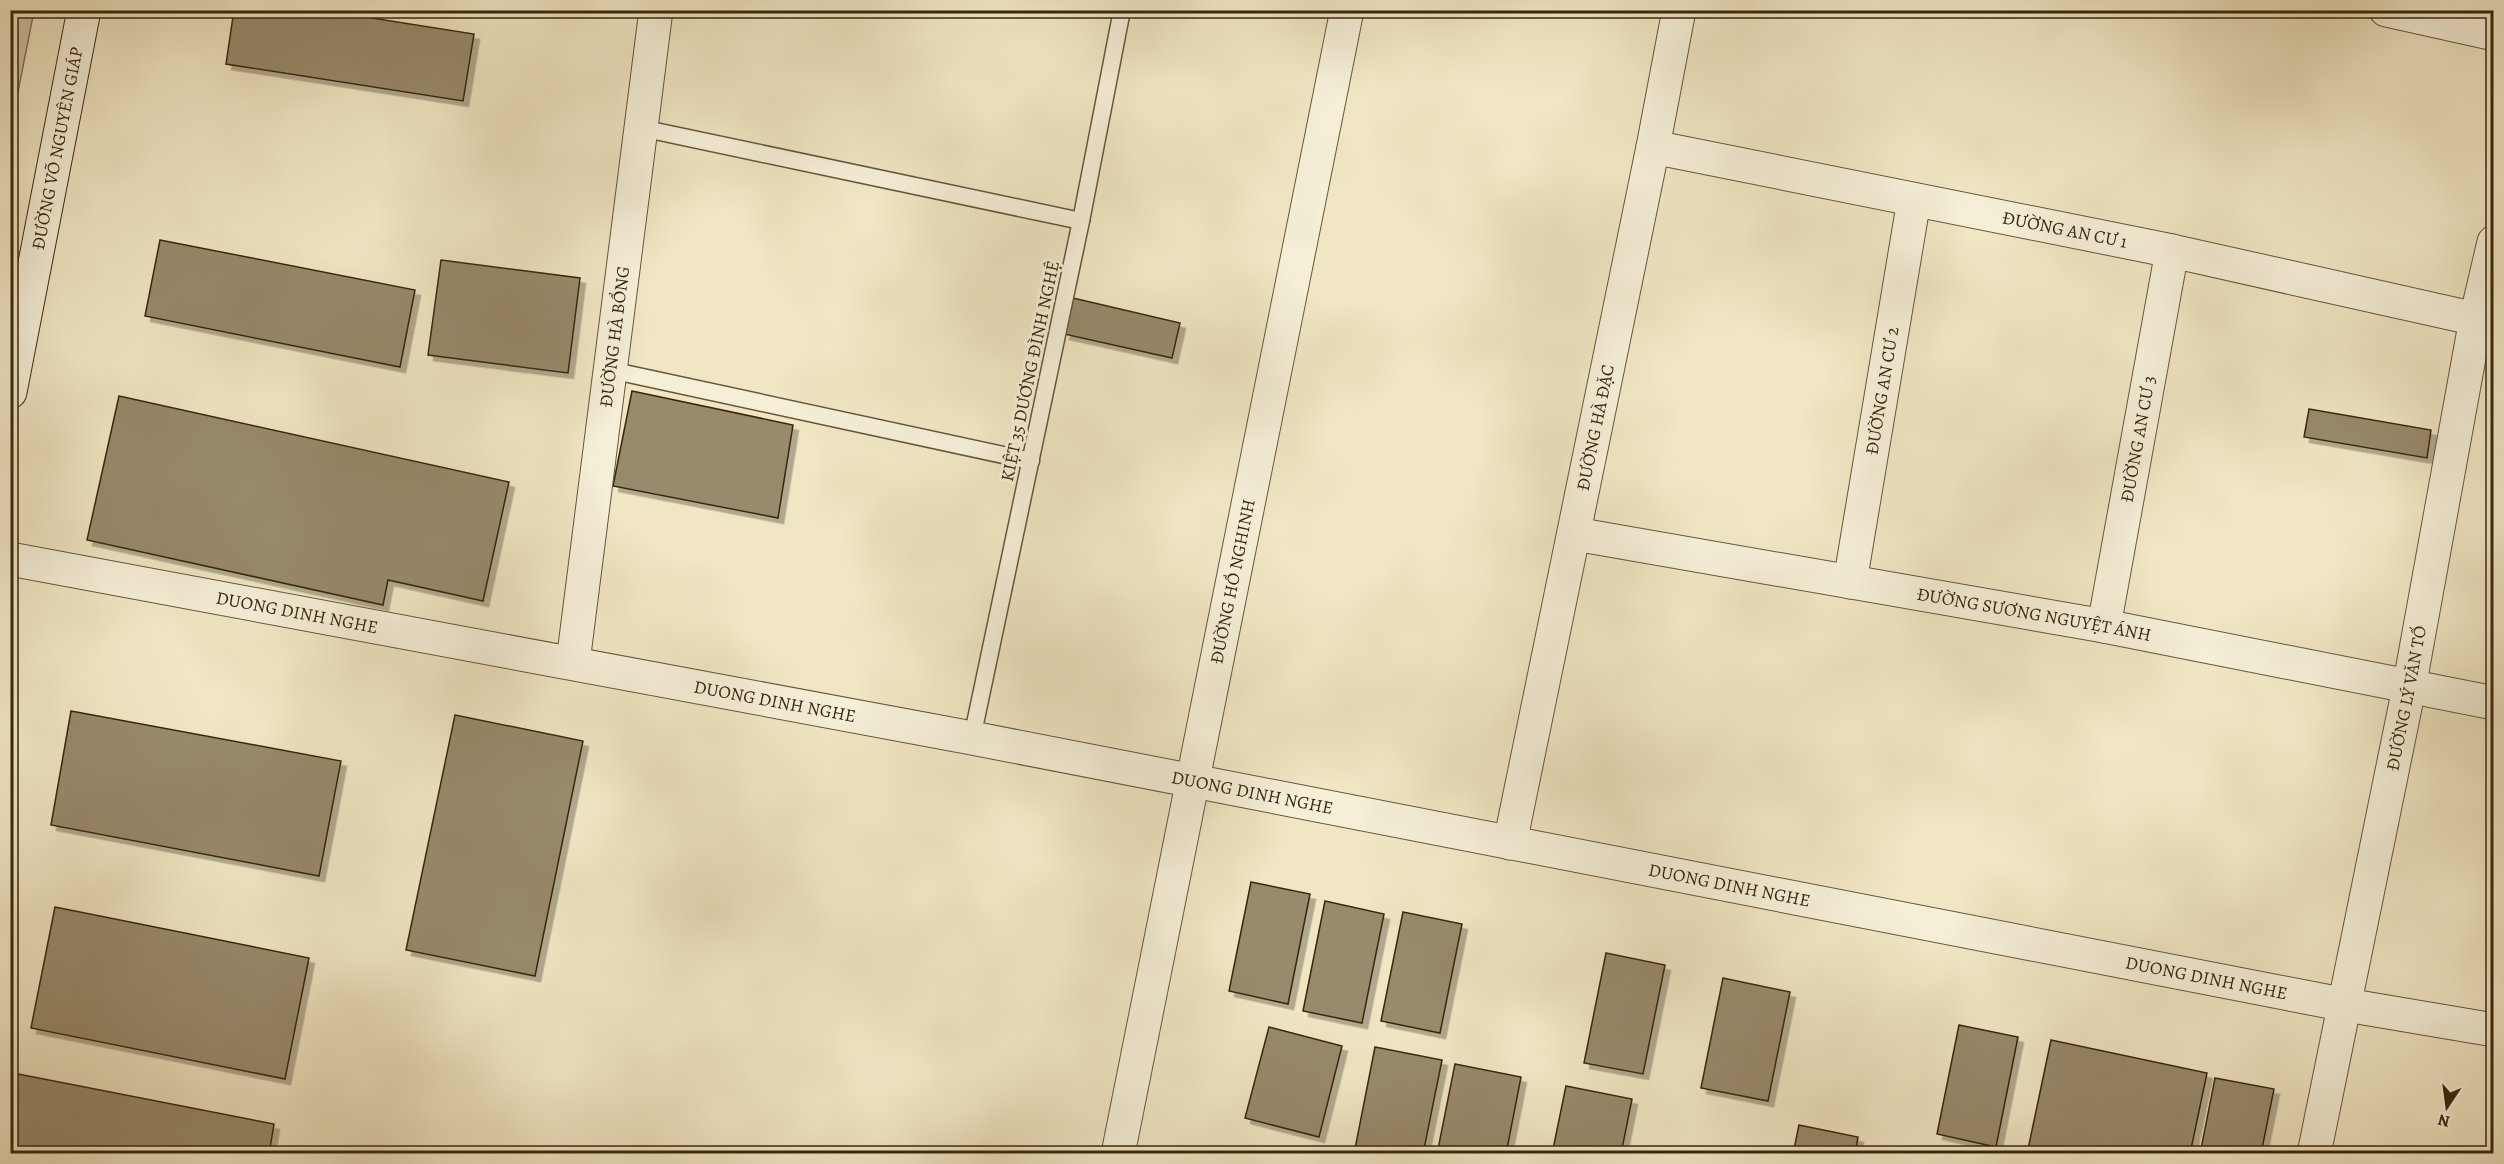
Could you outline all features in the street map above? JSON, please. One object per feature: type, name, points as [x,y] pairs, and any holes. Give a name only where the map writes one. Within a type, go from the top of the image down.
[{"type":"street","name":"ĐƯỜNG VÕ NGUYÊN GIÁP","points":[[10,392],[84,10]]},
{"type":"street","name":"ĐƯỜNG HÀ BỔNG","points":[[573,662],[656,10]]},
{"type":"street","name":"ĐƯỜNG HỒ NGHINH","points":[[1118,1154],[1347,10]]},
{"type":"street","name":"ĐƯỜNG HÀ ĐẶC","points":[[1510,843],[1575,534],[1679,10]]},
{"type":"street","points":[[2386,10],[2493,34]]},
{"type":"street","name":"ĐƯỜNG AN CƯ 1","points":[[1653,147],[2172,251],[2476,319]]},
{"type":"street","name":"ĐƯỜNG AN CƯ 2","points":[[1850,582],[1914,200]]},
{"type":"street","name":"ĐƯỜNG LÝ VĂN TỐ","points":[[2314,1154],[2409,688],[2476,319],[2493,242]]},
{"type":"street","name":"ĐƯỜNG AN CƯ 3","points":[[2104,626],[2172,251]]},
{"type":"street","name":"ĐƯỜNG SƯƠNG NGUYỆT ÁNH","points":[[1575,534],[2104,626],[2493,704]]},
{"type":"street","name":"DUONG DINH NGHE","points":[[10,559],[573,662],[2346,1005],[2493,1030]]},
{"type":"lane","name":"KIỆT 35 DƯƠNG ĐÌNH NGHỆ","points":[[972,738],[1081,221],[1122,10]]},
{"type":"lane","points":[[641,128],[1081,221]]},
{"type":"lane","points":[[610,370],[1030,461]]},
{"type":"shaded area","points":[[10,11],[34,11],[11,127]]},
{"type":"building","points":[[234,10],[321,10],[474,34],[463,101],[226,64]]},
{"type":"building","points":[[160,240],[415,290],[400,367],[145,316]]},
{"type":"building","points":[[441,260],[580,278],[568,373],[428,355]]},
{"type":"building","points":[[1073,298],[1180,323],[1172,358],[1064,334]]},
{"type":"building","points":[[632,391],[793,425],[778,518],[613,486]]},
{"type":"building","points":[[119,396],[509,482],[483,601],[388,580],[383,605],[87,540]]},
{"type":"building","points":[[2309,409],[2431,430],[2427,458],[2304,437]]},
{"type":"building","points":[[71,711],[341,761],[319,876],[51,825]]},
{"type":"building","points":[[455,715],[583,741],[535,976],[406,950]]},
{"type":"building","points":[[1251,882],[1310,894],[1288,1004],[1229,991]]},
{"type":"building","points":[[1325,901],[1384,914],[1362,1023],[1303,1011]]},
{"type":"building","points":[[55,907],[309,958],[285,1079],[31,1028]]},
{"type":"building","points":[[1403,912],[1462,924],[1440,1033],[1381,1021]]},
{"type":"building","points":[[1606,953],[1665,965],[1643,1074],[1584,1063]]},
{"type":"building","points":[[1723,978],[1790,992],[1768,1101],[1701,1088]]},
{"type":"building","points":[[1959,1025],[2018,1037],[1996,1147],[1937,1134]]},
{"type":"building","points":[[1269,1027],[1342,1046],[1319,1137],[1245,1118]]},
{"type":"building","points":[[2051,1040],[2207,1073],[2190,1154],[2027,1154]]},
{"type":"building","points":[[1375,1047],[1442,1060],[1423,1154],[1354,1154]]},
{"type":"building","points":[[1455,1064],[1521,1077],[1506,1154],[1437,1154]]},
{"type":"building","points":[[13,1073],[274,1124],[269,1154],[10,1154],[10,1088]]},
{"type":"building","points":[[2215,1078],[2274,1089],[2261,1154],[2200,1154]]},
{"type":"building","points":[[1566,1086],[1632,1099],[1621,1154],[1552,1154]]},
{"type":"building","points":[[1799,1125],[1858,1137],[1855,1154],[1793,1154]]}]
